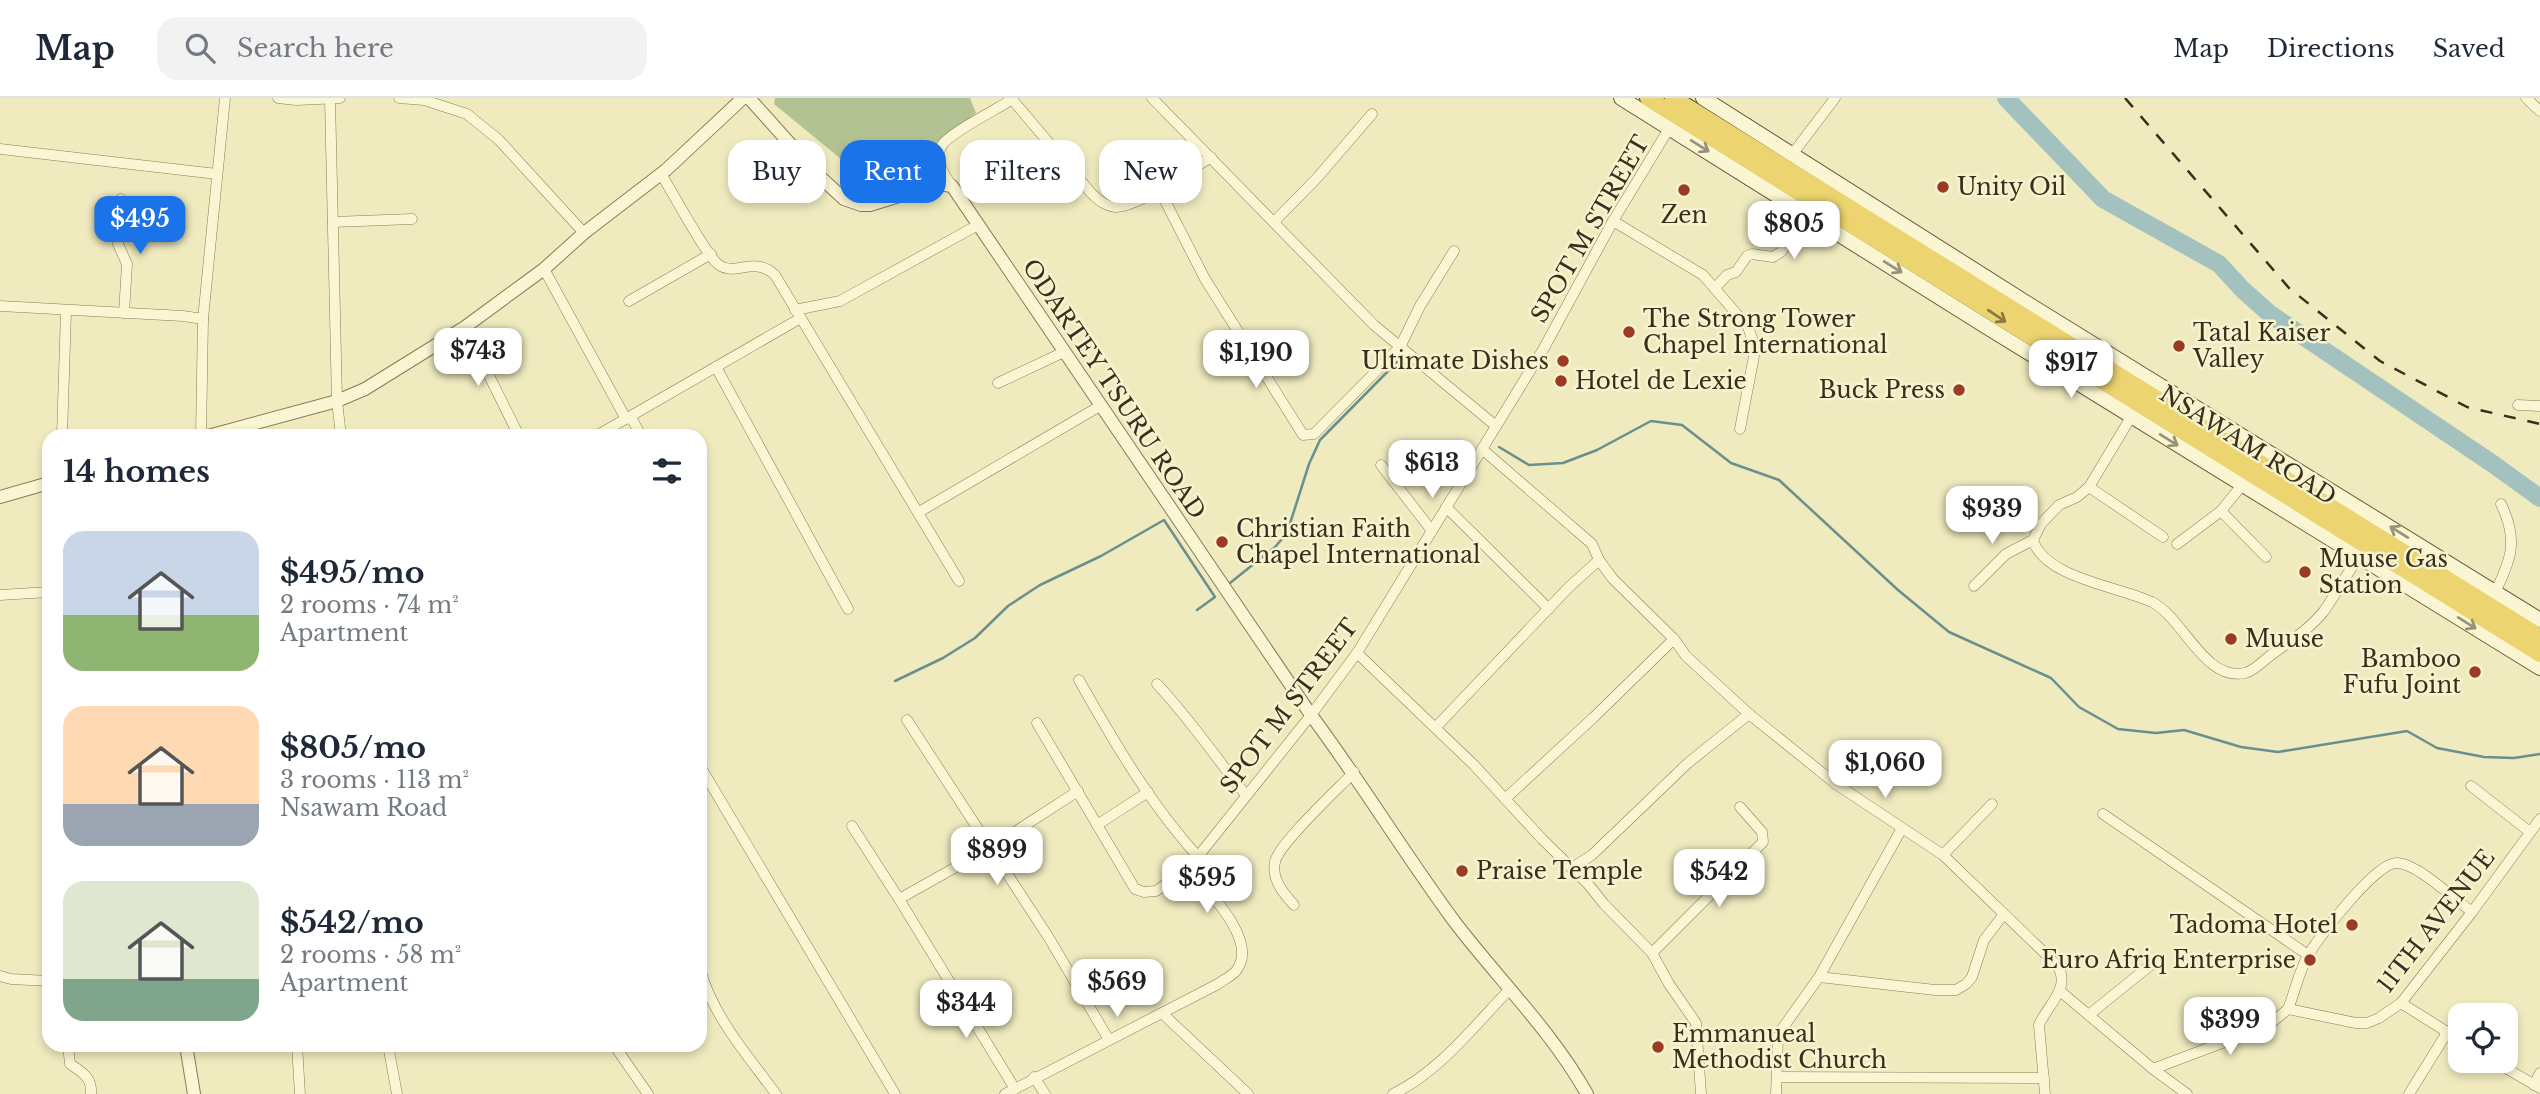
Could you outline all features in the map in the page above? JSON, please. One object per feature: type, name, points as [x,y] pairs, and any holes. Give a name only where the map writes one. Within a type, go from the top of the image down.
[{"type":"highway","name":"NSAWAM ROAD","points":[[1648,98],[2540,654]]},
{"type":"highway","name":"NSAWAM ROAD","points":[[1673,98],[2540,637]]},
{"type":"main road","points":[[1621,98],[2131,417],[2540,668]]},
{"type":"main road","points":[[1703,98],[1791,156],[2540,620]]},
{"type":"street","points":[[201,429],[203,319],[225,98]]},
{"type":"street","points":[[278,98],[340,98]]},
{"type":"street","points":[[399,98],[424,100],[467,114],[499,140],[584,233]]},
{"type":"street","points":[[234,429],[337,401],[365,389],[465,327],[544,270],[584,233],[660,174],[743,98]]},
{"type":"street","points":[[749,98],[818,175],[844,199],[870,205],[938,184],[952,186]]},
{"type":"street","points":[[1152,98],[1374,326],[1496,426]]},
{"type":"street","points":[[1791,156],[1835,98]]},
{"type":"street","points":[[2526,98],[2540,111]]},
{"type":"street","points":[[330,99],[337,401],[340,429]]},
{"type":"street","points":[[952,186],[941,169],[942,145],[1011,99],[1099,200]]},
{"type":"street","points":[[1274,222],[1317,178],[1372,114]]},
{"type":"street","name":"SPOT M STREET","points":[[1097,825],[1135,889],[1144,892],[1156,891],[1199,858],[1357,653],[1544,348],[1613,221],[1670,127]]},
{"type":"street","points":[[0,149],[217,174]]},
{"type":"street","points":[[1202,162],[1211,157]]},
{"type":"street","points":[[660,174],[719,265],[730,268],[755,265],[768,268],[775,275],[960,581]]},
{"type":"street","name":"ODARTEY TSURU ROAD","points":[[952,186],[1455,923],[1508,990],[1544,1029],[1587,1094]]},
{"type":"street","points":[[121,199],[118,244],[127,264],[124,313]]},
{"type":"street","points":[[1103,203],[1116,207],[1134,203]]},
{"type":"street","points":[[1165,203],[1205,279],[1303,435],[1314,434],[1400,347],[1420,306],[1454,251]]},
{"type":"street","points":[[1715,288],[1727,275],[1736,272],[1747,256],[1755,254],[1773,257],[1781,252],[1808,215]]},
{"type":"street","points":[[332,222],[412,219]]},
{"type":"street","points":[[1613,221],[1695,269],[1748,327],[1754,356],[1740,429]]},
{"type":"street","points":[[608,429],[716,367],[797,314],[840,301],[978,225]]},
{"type":"street","points":[[629,301],[711,254]]},
{"type":"street","points":[[544,270],[636,429]]},
{"type":"street","points":[[0,306],[203,319]]},
{"type":"street","points":[[62,429],[66,311]]},
{"type":"street","points":[[465,327],[516,429]]},
{"type":"street","points":[[998,383],[1064,352]]},
{"type":"street","points":[[716,367],[848,609]]},
{"type":"street","points":[[2518,405],[2540,406]]},
{"type":"street","points":[[919,512],[1100,406]]},
{"type":"street","points":[[1974,586],[2006,554],[2033,540],[2041,524],[2059,505],[2077,497],[2089,487],[2131,417]]},
{"type":"street","points":[[1482,449],[1592,544],[1599,560],[1613,579],[1674,639],[1686,656],[1749,714],[1836,784],[1901,830],[1943,855],[2060,969],[2060,991],[2039,1025],[2045,1094]]},
{"type":"street","points":[[1381,465],[1432,531]]},
{"type":"street","points":[[0,497],[42,485]]},
{"type":"street","points":[[2177,544],[2221,511],[2242,485]]},
{"type":"street","points":[[2089,487],[2163,537]]},
{"type":"street","points":[[2495,592],[2511,553],[2510,527],[2501,505]]},
{"type":"street","points":[[1446,506],[1549,609]]},
{"type":"street","points":[[2221,511],[2266,557]]},
{"type":"street","points":[[2033,540],[2043,554],[2063,570],[2153,603],[2179,625],[2205,658],[2218,669],[2237,674],[2250,671],[2309,626],[2324,610],[2358,557]]},
{"type":"street","points":[[1436,727],[1578,578],[1599,560]]},
{"type":"street","points":[[0,595],[42,593]]},
{"type":"street","points":[[1505,799],[1593,719],[1674,639]]},
{"type":"street","points":[[1357,653],[1436,727],[1653,953],[1669,984],[1696,1023],[1701,1094]]},
{"type":"street","points":[[1079,680],[1124,760],[1180,837],[1199,858]]},
{"type":"street","points":[[1157,684],[1189,720],[1246,795]]},
{"type":"street","points":[[1572,868],[1592,855],[1688,763],[1749,714]]},
{"type":"street","points":[[907,720],[1049,938],[1109,1040]]},
{"type":"street","points":[[1037,723],[1097,825],[1148,792]]},
{"type":"street","points":[[1294,905],[1279,888],[1274,863],[1299,829],[1354,772]]},
{"type":"street","points":[[707,778],[895,1094]]},
{"type":"street","points":[[2471,786],[2529,832]]},
{"type":"street","points":[[898,900],[990,848],[1078,791]]},
{"type":"street","points":[[1943,855],[1992,804]]},
{"type":"street","points":[[1653,953],[1763,842],[1762,832],[1740,807]]},
{"type":"street","points":[[2103,814],[2308,955]]},
{"type":"street","name":"11TH AVENUE","points":[[2288,1009],[2367,1023],[2401,1003],[2540,819]]},
{"type":"street","points":[[852,826],[1010,1091],[1218,984],[1236,971],[1242,954],[1240,937],[1228,917],[1188,869]]},
{"type":"street","points":[[1776,1094],[1778,1037],[1819,977],[1901,830]]},
{"type":"street","points":[[2153,1069],[2270,1024],[2288,1009],[2308,955],[2364,884],[2383,867],[2396,862],[2412,866],[2472,912]]},
{"type":"street","points":[[1819,977],[1956,990],[1972,977],[1984,940],[2004,914]]},
{"type":"street","points":[[2090,1014],[2158,959]]},
{"type":"street","points":[[0,976],[42,981]]},
{"type":"street","points":[[707,990],[735,1037],[776,1094]]},
{"type":"street","points":[[1393,1094],[1409,1091],[1508,990]]},
{"type":"street","points":[[2060,991],[2183,1092]]},
{"type":"street","points":[[2401,1003],[2448,1031],[2409,1094]]},
{"type":"street","points":[[1162,1013],[1248,1094]]},
{"type":"street","points":[[69,1052],[70,1064],[87,1076],[92,1086],[91,1094]]},
{"type":"street","points":[[187,1052],[194,1094]]},
{"type":"street","points":[[297,1052],[300,1094]]},
{"type":"street","points":[[389,1052],[397,1094]]},
{"type":"street","points":[[619,1052],[648,1094]]},
{"type":"street","points":[[2514,1073],[2537,1087],[2540,1073]]},
{"type":"street","points":[[1034,1077],[1045,1094]]},
{"type":"street","points":[[1777,1077],[2045,1079]]},
{"type":"green space","points":[[775,98],[970,98],[976,113],[943,140],[840,140],[840,158],[826,147],[826,140],[818,140],[774,104]]},
{"type":"waterway","points":[[2006,98],[2103,199],[2219,264],[2270,314],[2540,498]]},
{"type":"waterway","points":[[1230,583],[1275,547],[1287,533],[1309,464],[1320,440],[1397,362]]},
{"type":"waterway","points":[[1499,447],[1529,465],[1563,463],[1597,450],[1651,421],[1682,425],[1731,463],[1779,480],[1898,590],[1949,632],[2051,678],[2079,707],[2118,729],[2156,733],[2184,730],[2241,747],[2278,752],[2407,731],[2437,748],[2484,757],[2514,758],[2540,754]]},
{"type":"waterway","points":[[895,681],[943,658],[975,638],[1008,606],[1040,585],[1101,556],[1164,520],[1215,597],[1197,610]]},
{"type":"railway","points":[[2125,98],[2289,288],[2380,361],[2467,407],[2540,424]]},
{"type":"place","name":"Unity Oil","points":[[1943,187]]},
{"type":"place","name":"Zen","points":[[1684,190]]},
{"type":"place","name":"The Strong Tower Chapel International","points":[[1629,332]]},
{"type":"place","name":"Tatal Kaiser Valley","points":[[2179,346]]},
{"type":"place","name":"Ultimate Dishes","points":[[1563,361]]},
{"type":"place","name":"Hotel de Lexie","points":[[1561,381]]},
{"type":"place","name":"Buck Press","points":[[1959,390]]},
{"type":"place","name":"Christian Faith Chapel International","points":[[1222,542]]},
{"type":"place","name":"Muuse Gas Station","points":[[2305,572]]},
{"type":"place","name":"Muuse","points":[[2231,639]]},
{"type":"place","name":"Bamboo Fufu Joint","points":[[2475,672]]},
{"type":"place","name":"Praise Temple","points":[[1462,871]]},
{"type":"place","name":"Tadoma Hotel","points":[[2352,925]]},
{"type":"place","name":"Euro Afriq Enterprise","points":[[2310,960]]},
{"type":"place","name":"Emmanueal Methodist Church","points":[[1658,1047]]}]
